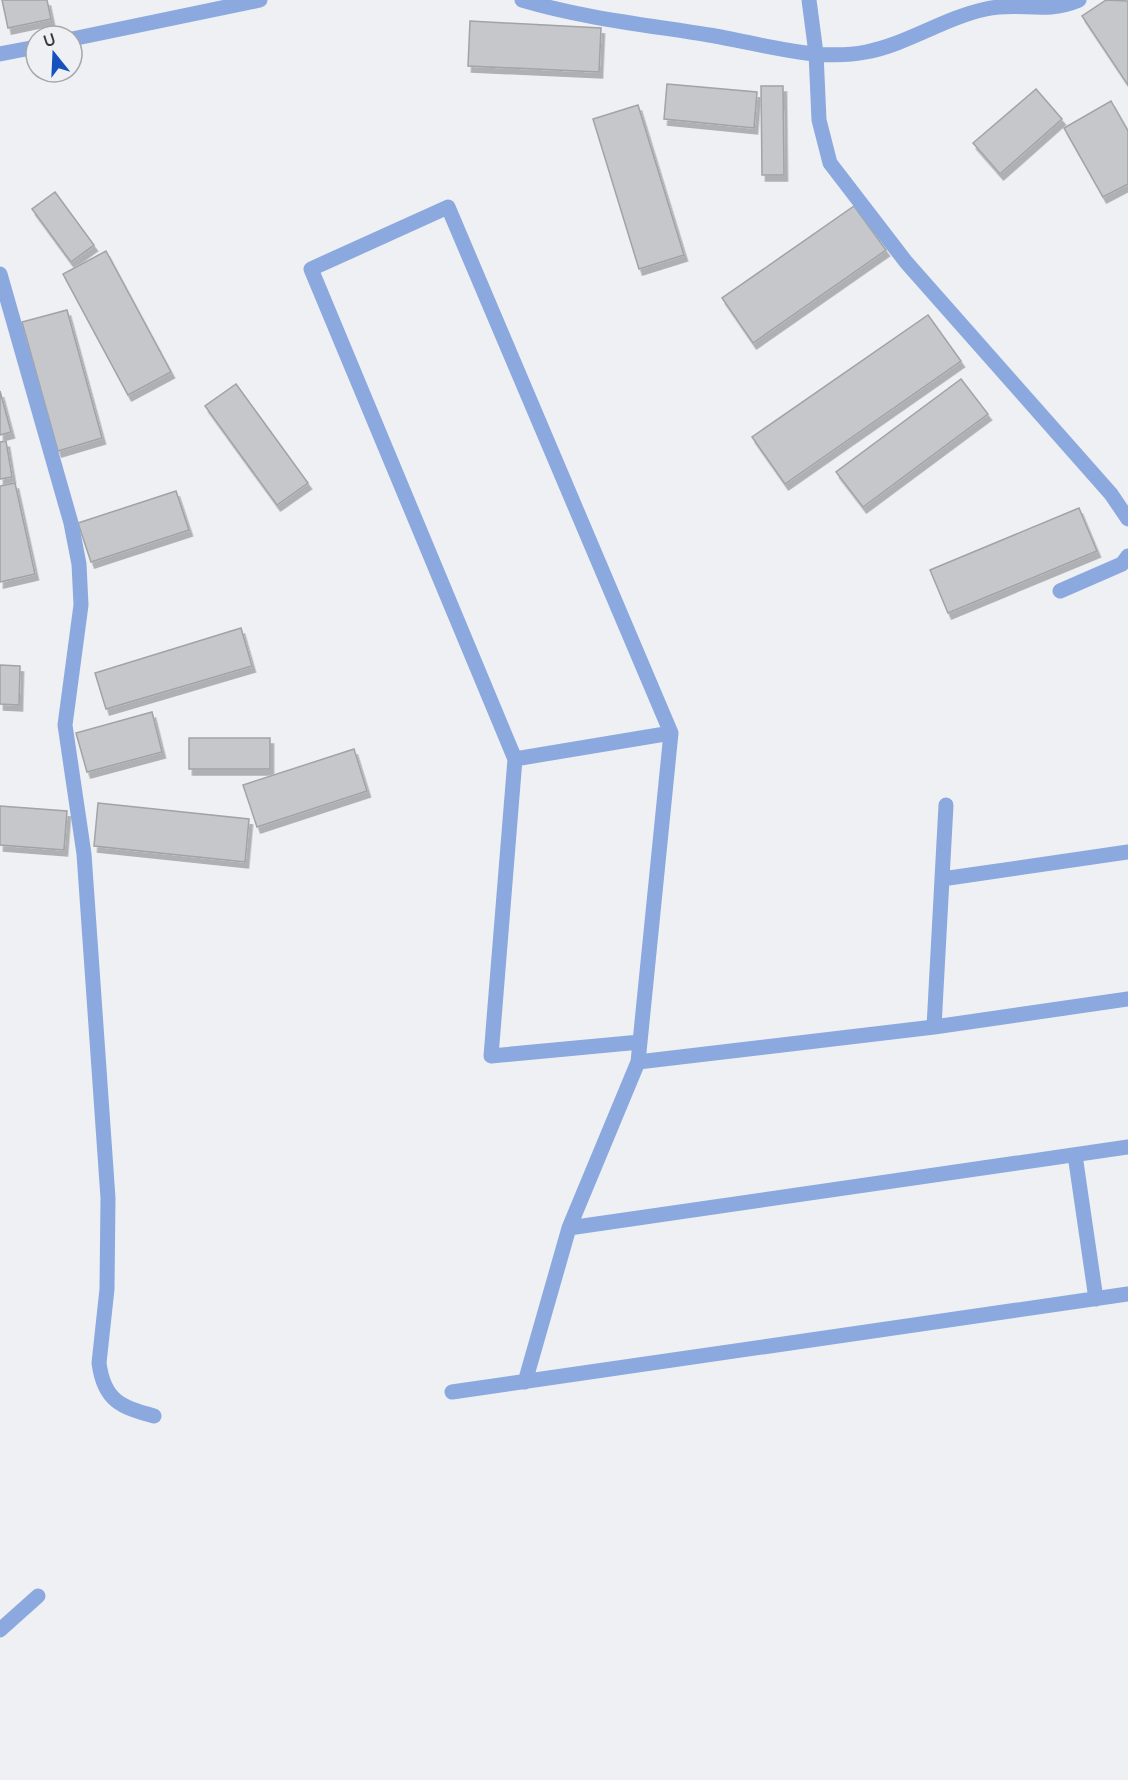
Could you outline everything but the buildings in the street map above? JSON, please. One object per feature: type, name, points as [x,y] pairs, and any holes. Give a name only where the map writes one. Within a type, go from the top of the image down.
[{"type":"street","points":[[84,37],[260,0]]},
{"type":"street","points":[[522,0],[542,6],[816,53],[843,55],[882,48],[978,10],[1009,6],[1047,10],[1079,0]]},
{"type":"street","points":[[809,0],[816,53],[819,120],[830,163],[906,262],[1111,494],[1128,519]]},
{"type":"street","points":[[0,54],[24,49]]},
{"type":"street","points":[[525,1382],[569,1228],[638,1062],[671,733],[448,207],[311,269],[515,759],[491,1056],[640,1042]]},
{"type":"street","points":[[0,274],[71,523],[80,564],[81,605],[65,725],[84,854],[108,1198],[107,1289],[99,1363],[108,1392],[124,1408],[154,1416]]},
{"type":"street","points":[[1060,591],[1122,564],[1128,556]]},
{"type":"street","points":[[515,759],[671,733]]},
{"type":"street","points":[[934,1027],[946,805]]},
{"type":"street","points":[[942,879],[1128,852]]},
{"type":"street","points":[[638,1062],[934,1027],[1128,999]]},
{"type":"street","points":[[569,1228],[1128,1147]]},
{"type":"street","points":[[1075,1155],[1096,1299]]},
{"type":"street","points":[[452,1392],[1128,1294]]},
{"type":"street","points":[[0,1630],[38,1596]]}]
